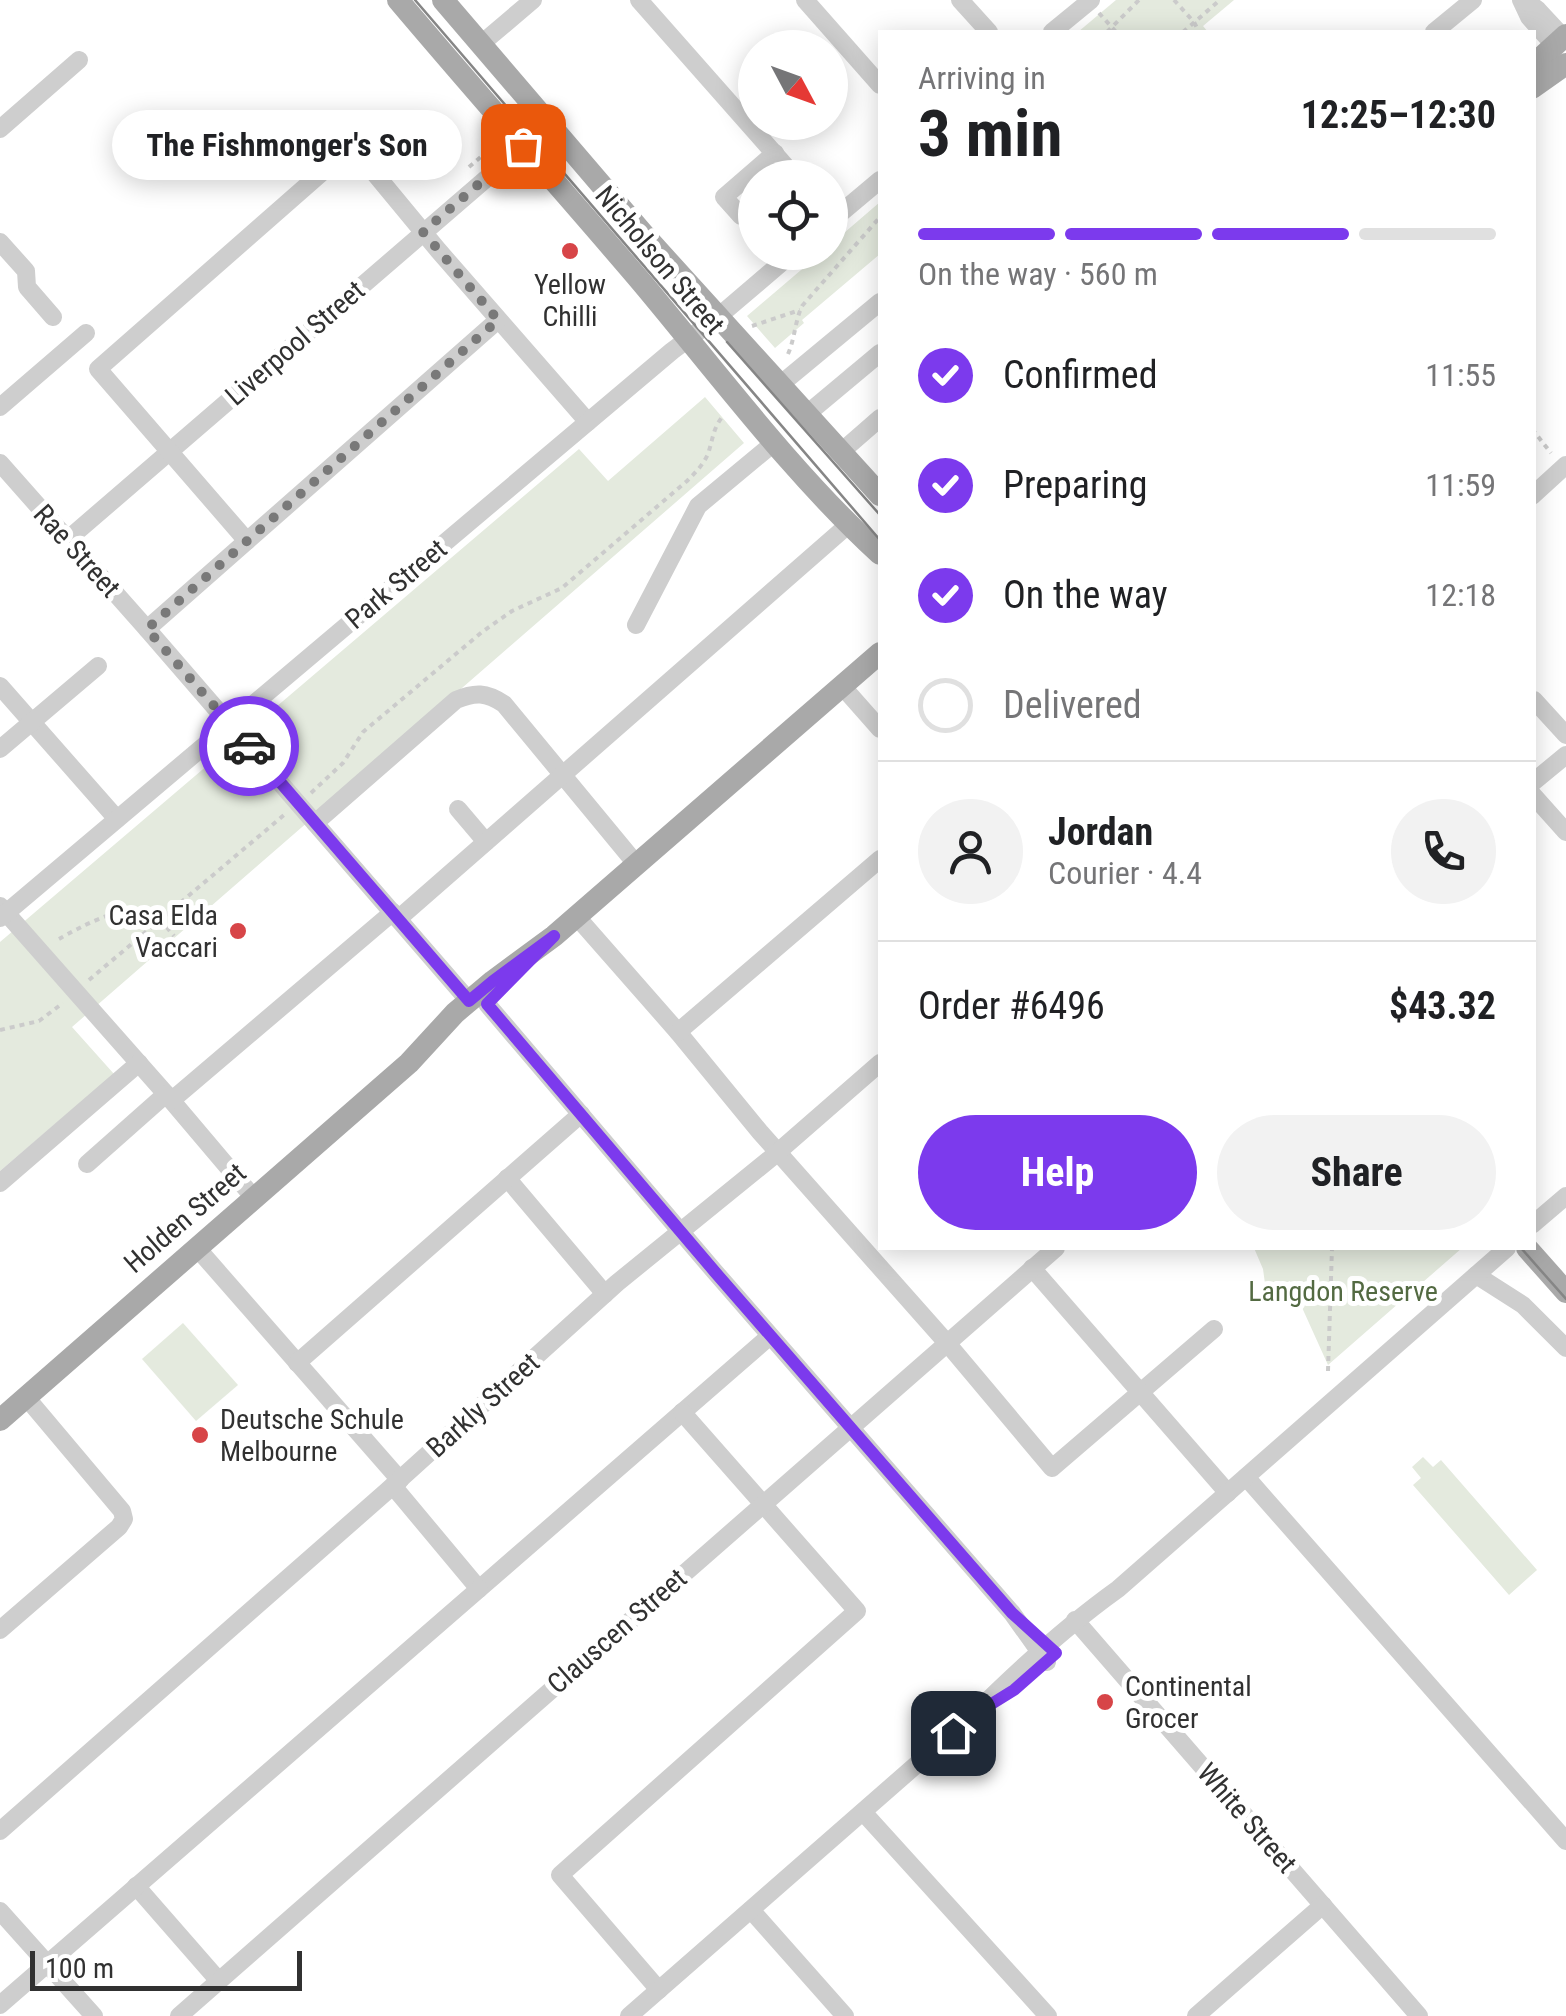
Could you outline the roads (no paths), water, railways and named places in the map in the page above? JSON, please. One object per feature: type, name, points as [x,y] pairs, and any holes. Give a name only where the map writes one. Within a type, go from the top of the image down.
[{"type":"main road","name":"Nicholson Street","points":[[398,0],[775,442],[848,525],[878,552]]},
{"type":"main road","name":"Nicholson Street","points":[[443,0],[645,236],[720,316],[782,374],[806,414],[878,492]]},
{"type":"main road","points":[[1536,64],[1564,46]]},
{"type":"main road","points":[[1536,83],[1564,46]]},
{"type":"main road","name":"Holden Street","points":[[0,1420],[408,1063],[427,1040],[478,1002],[878,655]]},
{"type":"main road","points":[[1529,1250],[1566,1292]]},
{"type":"street","points":[[481,44],[533,0]]},
{"type":"street","points":[[638,0],[781,160]]},
{"type":"street","points":[[805,0],[878,83]]},
{"type":"street","points":[[960,0],[987,30]]},
{"type":"street","points":[[1054,30],[1091,0]]},
{"type":"street","points":[[1436,30],[1473,0]]},
{"type":"street","points":[[1523,0],[1544,15],[1564,46]]},
{"type":"street","points":[[0,129],[79,60]]},
{"type":"street","points":[[247,541],[98,369],[352,146],[588,422]]},
{"type":"street","name":"Liverpool Street","points":[[67,540],[523,146]]},
{"type":"street","points":[[767,160],[775,153]]},
{"type":"street","points":[[848,205],[878,182]]},
{"type":"street","points":[[738,186],[724,198],[738,212]]},
{"type":"street","points":[[0,242],[26,271],[27,287],[53,317]]},
{"type":"street","name":"Park Street","points":[[2,912],[773,270]]},
{"type":"street","points":[[782,374],[878,303]]},
{"type":"street","points":[[147,629],[498,320]]},
{"type":"street","points":[[0,407],[86,332]]},
{"type":"street","points":[[806,414],[878,355]]},
{"type":"street","points":[[841,452],[878,420]]},
{"type":"street","points":[[636,625],[698,506],[775,442]]},
{"type":"street","name":"Rae Street","points":[[0,464],[396,916],[581,1114],[1048,1653]]},
{"type":"street","points":[[1536,492],[1565,466]]},
{"type":"street","points":[[86,1164],[486,842],[848,525]]},
{"type":"street","points":[[0,750],[98,666]]},
{"type":"street","points":[[0,686],[117,819]]},
{"type":"street","points":[[842,686],[878,727]]},
{"type":"street","points":[[315,824],[456,700],[471,693],[489,694],[504,704],[637,865]]},
{"type":"street","points":[[1536,702],[1566,734]]},
{"type":"street","points":[[1536,780],[1566,755]]},
{"type":"street","points":[[1536,798],[1566,832]]},
{"type":"street","points":[[458,809],[486,842]]},
{"type":"street","points":[[678,1032],[878,861]]},
{"type":"street","points":[[2,912],[254,1198]]},
{"type":"street","points":[[577,916],[778,1151],[878,1249]]},
{"type":"street","points":[[0,1183],[139,1063]]},
{"type":"street","name":"Barkly Street","points":[[0,1831],[397,1483],[605,1294],[878,1065]]},
{"type":"street","points":[[297,1363],[581,1114]]},
{"type":"street","points":[[506,1178],[605,1294]]},
{"type":"street","points":[[1536,1222],[1566,1196]]},
{"type":"street","points":[[196,1248],[397,1483],[480,1589]]},
{"type":"street","name":"Clauscen Street","points":[[179,2016],[1054,1250]]},
{"type":"street","points":[[630,2016],[1505,1250]]},
{"type":"street","points":[[882,1253],[947,1343],[1052,1468],[1214,1329]]},
{"type":"street","points":[[1032,1268],[1228,1492]]},
{"type":"street","points":[[1476,1275],[1523,1305],[1566,1348]]},
{"type":"street","points":[[0,2004],[770,1336]]},
{"type":"street","points":[[0,1630],[124,1519],[122,1510],[26,1397]]},
{"type":"street","points":[[659,1990],[560,1875],[857,1612],[682,1412]]},
{"type":"street","points":[[1246,1477],[1566,1841]]},
{"type":"street","name":"White Street","points":[[1078,1625],[1419,2016]]},
{"type":"street","points":[[864,1812],[1048,2016]]},
{"type":"street","points":[[136,1886],[219,1981]]},
{"type":"street","points":[[1196,2016],[1322,1905]]},
{"type":"street","points":[[752,1910],[845,2016]]},
{"type":"street","points":[[0,1911],[94,2016]]},
{"type":"tram line","points":[[415,0],[878,538]]},
{"type":"tram line","points":[[727,342],[878,513]]},
{"type":"tram line","points":[[1523,1250],[1566,1299]]},
{"type":"place","name":"The Fishmonger's Son","points":[[523,146]]},
{"type":"place","name":"Yellow Chilli","points":[[570,251]]},
{"type":"place","name":"Casa Elda Vaccari","points":[[238,931]]},
{"type":"place","name":"Deutsche Schule Melbourne","points":[[200,1435]]},
{"type":"place","name":"Continental Grocer","points":[[1105,1702]]},
{"type":"park label","name":"Langdon Reserve","points":[[1343,1291]]}]
